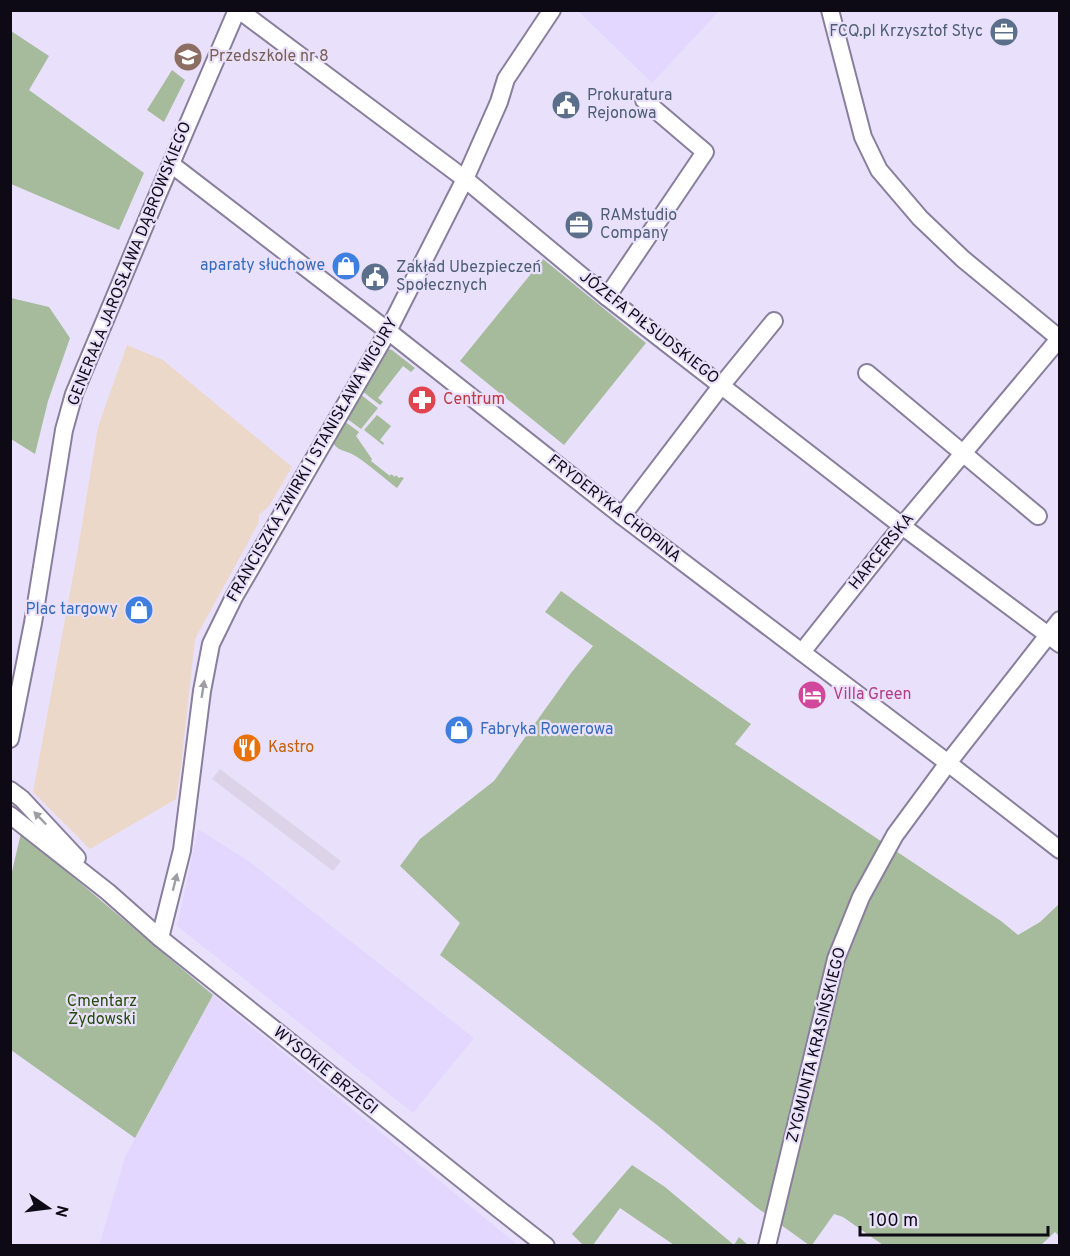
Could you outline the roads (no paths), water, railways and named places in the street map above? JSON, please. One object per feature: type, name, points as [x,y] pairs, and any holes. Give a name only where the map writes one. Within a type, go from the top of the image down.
[{"type":"street","name":"GENERAŁA JAROSŁAWA DĄBROWSKIEGO","points":[[10,739],[33,623],[68,414],[84,368],[238,10]]},
{"type":"street","name":"JÓZEFA PIŁSUDSKIEGO","points":[[238,10],[465,178],[607,297],[902,526],[1054,640]]},
{"type":"street","name":"FRANCISZKA ŻWIRKI I STANISŁAWA WIGURY","points":[[160,938],[183,850],[202,691],[211,644],[239,588],[388,331],[465,178],[499,102],[506,79],[552,10]]},
{"type":"street","points":[[830,10],[863,136],[879,170],[920,218],[954,251],[1059,339]]},
{"type":"street","points":[[607,297],[705,152],[644,100]]},
{"type":"street","name":"FRYDERYKA CHOPINA","points":[[171,164],[388,331],[622,516],[1059,850]]},
{"type":"street","points":[[622,516],[721,386],[774,321]]},
{"type":"street","name":"HARCERSKA","points":[[802,652],[902,526],[1059,339]]},
{"type":"street","points":[[867,373],[1038,516]]},
{"type":"street","name":"ZYGMUNTA KRASIŃSKIEGO","points":[[767,1245],[836,959],[861,897],[896,834],[948,763],[1054,640],[1059,620]]},
{"type":"street","name":"WYSOKIE BRZEGI","points":[[10,790],[22,799],[108,892]]},
{"type":"street","name":"WYSOKIE BRZEGI","points":[[10,815],[108,892],[160,938],[546,1245]]},
{"type":"place","name":"FCQ.pl Krzysztof Styc","points":[[1004,32]]},
{"type":"place","name":"Przedszkole nr 8","points":[[188,57]]},
{"type":"place","name":"Prokuratura Rejonowa","points":[[566,105]]},
{"type":"place","name":"RAMstudio Company","points":[[579,225]]},
{"type":"place","name":"aparaty słuchowe","points":[[346,266]]},
{"type":"place","name":"Zakład Ubezpieczeń Społecznych","points":[[375,277]]},
{"type":"place","name":"Centrum","points":[[422,400]]},
{"type":"place","name":"Plac targowy","points":[[139,610]]},
{"type":"place","name":"Villa Green","points":[[812,695]]},
{"type":"place","name":"Fabryka Rowerowa","points":[[459,730]]},
{"type":"place","name":"Kastro","points":[[247,748]]},
{"type":"park label","name":"Cmentarz Żydowski","points":[[102,1011]]}]
